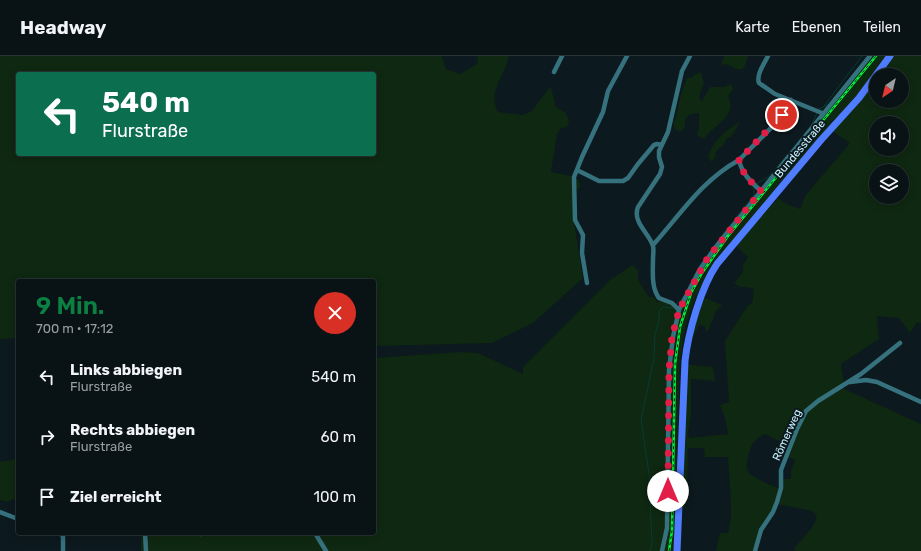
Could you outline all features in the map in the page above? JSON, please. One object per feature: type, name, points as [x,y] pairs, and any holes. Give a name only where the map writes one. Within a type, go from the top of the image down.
[{"type":"main road","name":"Bundesstraße","points":[[881,68],[890,56]]},
{"type":"main road","name":"Bundesstraße","points":[[677,551],[685,361],[688,339],[704,288],[717,264],[869,84]]},
{"type":"street","points":[[554,72],[562,56]]},
{"type":"street","points":[[587,283],[582,253],[582,235],[575,220],[574,177],[603,112],[608,91],[627,56]]},
{"type":"street","points":[[768,56],[759,76],[758,81],[762,86],[775,94],[822,113]]},
{"type":"street","points":[[662,551],[667,528],[669,370],[672,337],[679,310],[707,259],[798,147],[822,113],[870,56]]},
{"type":"street","points":[[679,310],[672,302],[658,298],[655,293],[653,274],[653,245],[638,220],[636,212],[660,174],[662,164],[659,154],[668,132],[682,71],[691,57]]},
{"type":"street","points":[[653,245],[704,185],[739,160],[779,120],[791,100]]},
{"type":"street","points":[[577,170],[599,181],[622,181],[628,178],[654,145],[662,145]]},
{"type":"street","points":[[739,160],[744,174],[761,191]]},
{"type":"street","name":"Römerweg","points":[[755,551],[761,530],[778,502],[781,488],[781,470],[803,415],[818,401],[880,360],[900,343]]},
{"type":"street","points":[[848,382],[866,380],[877,382],[921,402]]},
{"type":"street","points":[[0,512],[16,518]]},
{"type":"street","points":[[62,535],[63,551]]},
{"type":"street","points":[[145,535],[146,551]]},
{"type":"street","points":[[316,535],[326,551]]},
{"type":"green space","points":[[0,56],[442,56],[446,69],[460,74],[477,64],[478,56],[509,56],[496,91],[495,105],[498,112],[523,115],[532,111],[549,88],[551,88],[556,107],[566,113],[569,121],[567,127],[561,128],[557,134],[551,172],[576,177],[580,183],[580,188],[575,190],[573,216],[583,278],[533,323],[492,343],[376,346],[376,279],[16,279],[16,338],[0,339]]},
{"type":"green space","points":[[724,56],[748,56],[744,68],[739,70],[727,64],[721,64]]},
{"type":"green space","points":[[877,56],[887,56],[878,68],[869,68],[868,82],[840,115],[831,122],[831,125],[696,296],[686,324],[680,361],[675,530],[674,551],[671,551],[674,530],[676,372],[682,323],[692,295],[714,256]]},
{"type":"green space","points":[[890,56],[921,56],[921,323],[917,322],[910,333],[899,318],[877,316],[879,339],[841,364],[844,385],[840,387],[921,424],[921,551],[795,551],[794,548],[812,528],[817,517],[813,511],[777,504],[764,526],[755,551],[716,551],[720,533],[728,533],[731,518],[728,457],[705,457],[704,448],[688,448],[687,500],[684,508],[679,508],[685,364],[713,367],[715,381],[691,379],[691,416],[688,432],[689,438],[728,434],[725,418],[720,405],[729,402],[725,341],[748,305],[752,304],[754,289],[740,287],[734,283],[743,272],[743,265],[748,257],[734,244],[768,204],[772,205],[778,198],[787,204],[800,209],[805,196],[850,143],[830,130],[869,83],[869,108],[909,108],[909,68],[881,68]],"holes":[[[765,434],[790,447],[787,457],[795,460],[791,471],[791,479],[781,479],[781,489],[758,479],[750,474],[747,469],[747,462],[752,446],[757,439]]]},
{"type":"green space","points":[[701,72],[704,83],[699,97],[702,101],[710,87],[724,87],[731,84],[733,89],[728,96],[730,109],[727,115],[704,139],[698,136],[697,133],[699,129],[699,113],[688,116],[685,121],[685,128],[679,132],[674,128],[674,122],[687,78],[691,78]]},
{"type":"green space","points":[[739,122],[731,137],[727,138],[722,147],[720,147],[715,153],[716,156],[712,162],[708,158],[712,147],[724,133]]},
{"type":"green space","points":[[632,265],[638,270],[638,280],[649,297],[654,297],[658,303],[659,298],[669,301],[678,310],[689,291],[677,333],[673,372],[671,530],[668,551],[141,551],[142,535],[376,535],[376,358],[461,352],[478,353],[523,374],[523,367],[610,280]]},
{"type":"green space","points":[[701,296],[722,305],[716,311],[708,331],[706,331],[705,327],[700,324],[687,347]]},
{"type":"green space","points":[[16,459],[16,498],[7,502],[0,500],[0,462]]},
{"type":"waterway","points":[[824,106],[862,56]]},
{"type":"waterway","points":[[819,109],[827,105]]},
{"type":"waterway","points":[[811,126],[817,113]]},
{"type":"waterway","points":[[756,184],[770,176],[787,155]]},
{"type":"waterway","points":[[719,239],[754,195],[754,188]]},
{"type":"waterway","points":[[677,304],[684,296]]},
{"type":"waterway","points":[[650,551],[652,543],[649,474],[641,420],[654,358],[655,334],[659,321],[659,311],[663,307],[672,307]]},
{"type":"railway","points":[[669,551],[672,531],[675,364],[680,327],[691,293],[702,273],[728,236],[876,56]]},
{"type":"route","points":[[668,491],[669,370],[672,337],[679,310],[707,259],[761,191],[744,174],[740,167],[739,160],[779,120],[782,115]]}]
